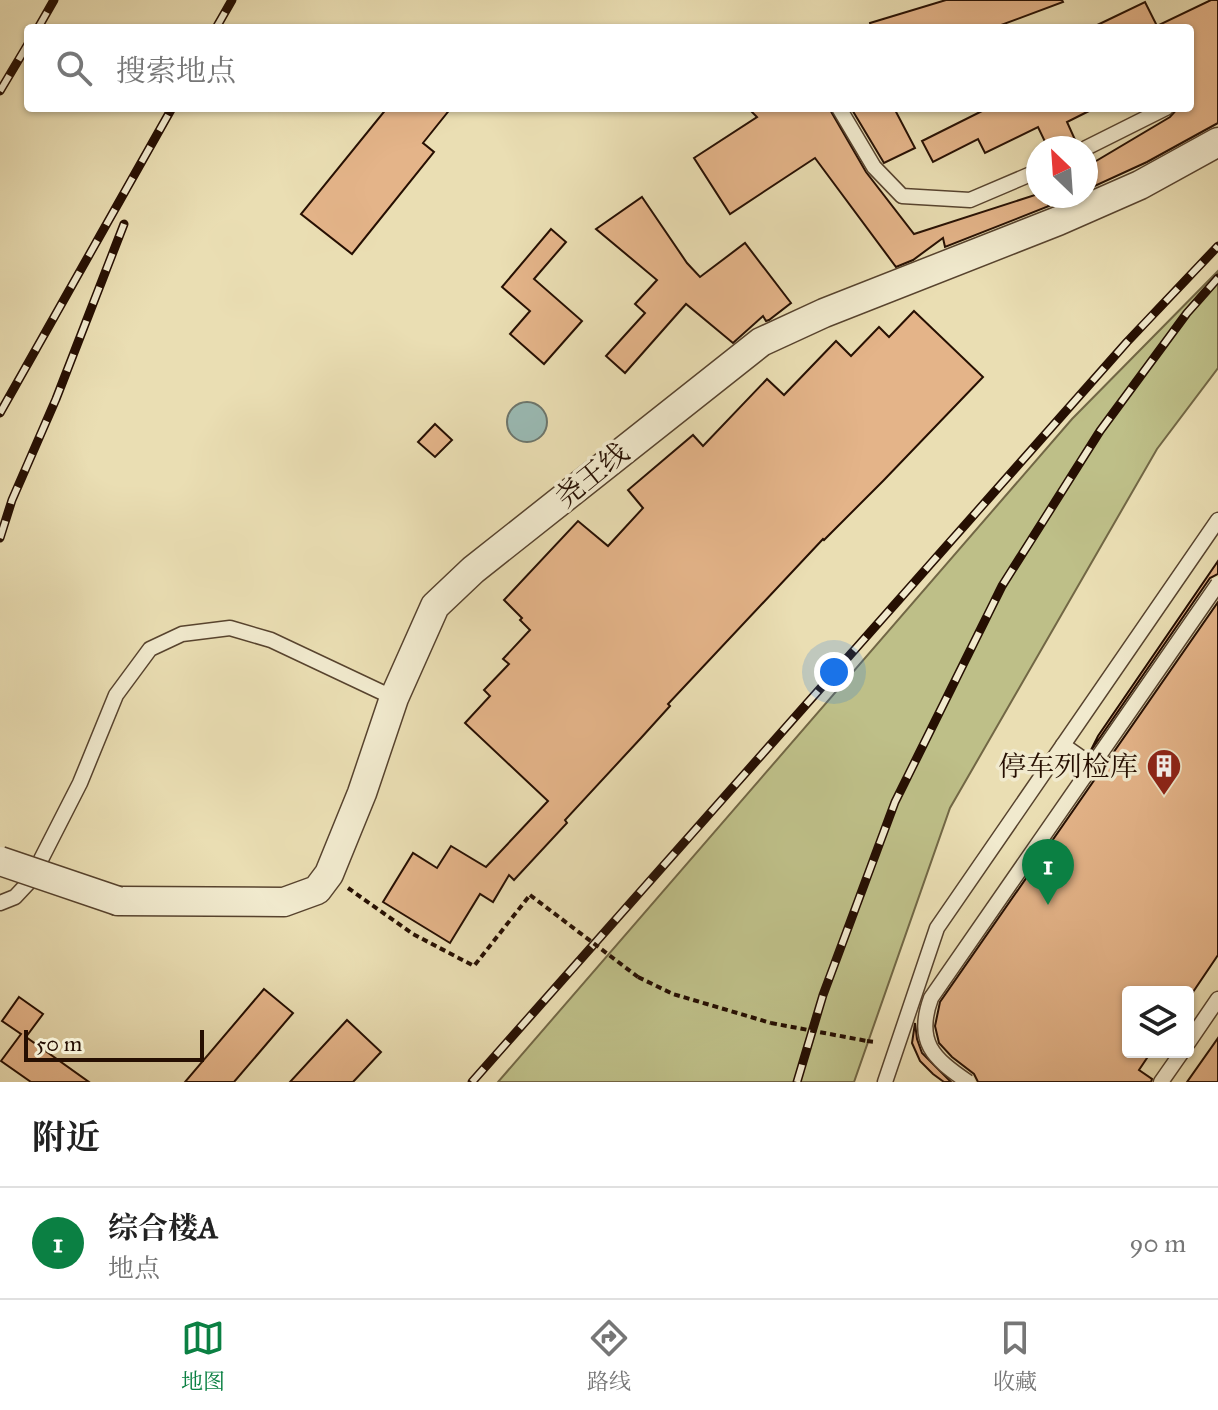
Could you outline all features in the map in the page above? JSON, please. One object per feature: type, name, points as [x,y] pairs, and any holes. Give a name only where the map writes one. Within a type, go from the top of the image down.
[{"type":"street","name":"尧王线","points":[[1098,197],[1140,185],[1218,142]]},
{"type":"street","name":"尧王线","points":[[329,874],[362,793],[394,698],[435,606],[454,588],[596,471],[761,342],[1060,208]]},
{"type":"street","points":[[0,861],[118,901],[284,902],[317,890],[329,874]]},
{"type":"lane","points":[[841,112],[874,167],[902,196],[970,200],[1026,176]]},
{"type":"lane","points":[[1098,142],[1158,112]]},
{"type":"lane","points":[[885,1082],[937,928],[1218,520]]},
{"type":"lane","points":[[968,1082],[945,1067],[926,1038],[923,1020],[931,998],[1218,584]]},
{"type":"lane","points":[[0,903],[15,897],[30,881],[80,783],[116,695],[150,649],[182,634],[230,628],[271,640],[394,698]]},
{"type":"lane","points":[[1063,745],[1083,759]]},
{"type":"lane","points":[[1194,1034],[1218,999]]},
{"type":"lane","points":[[1161,1082],[1178,1058]]},
{"type":"path","points":[[329,874],[413,934],[474,966],[530,895],[638,977],[673,994],[771,1023],[876,1042]]},
{"type":"green space","points":[[1218,271],[1218,368],[1157,449],[950,808],[854,1082],[498,1082],[1072,419]]},
{"type":"water","points":[[527,402],[541,408],[547,422],[541,436],[527,442],[513,436],[507,422],[513,408]]},
{"type":"building","points":[[946,0],[1063,2],[1004,24],[870,23]]},
{"type":"building","points":[[1211,0],[1218,0],[1218,123],[1098,184],[1098,160],[1174,112],[1194,112],[1194,24],[1161,24]]},
{"type":"building","points":[[1145,2],[1156,24],[1099,24]]},
{"type":"building","points":[[384,112],[448,112],[423,143],[434,152],[352,254],[301,214]]},
{"type":"building","points":[[752,112],[831,112],[866,172],[914,234],[1026,198],[1026,208],[1044,208],[945,247],[943,238],[913,260],[896,267],[815,158],[730,214],[694,158],[757,117]]},
{"type":"building","points":[[853,112],[896,112],[915,148],[884,163]]},
{"type":"building","points":[[980,112],[1087,112],[1067,122],[1073,136],[1042,136],[1038,127],[985,153],[978,139],[933,162],[922,141]]},
{"type":"building","points":[[642,197],[700,277],[745,243],[791,303],[769,320],[766,321],[763,316],[733,343],[686,304],[625,373],[606,356],[645,313],[635,304],[657,280],[596,229]]},
{"type":"building","points":[[551,229],[566,242],[534,279],[582,321],[544,364],[510,334],[530,311],[502,287]]},
{"type":"building","points":[[914,311],[983,377],[823,539],[668,704],[670,706],[514,880],[509,875],[493,902],[480,894],[450,943],[383,902],[413,853],[437,868],[451,846],[486,867],[548,801],[465,723],[490,696],[484,690],[509,664],[503,659],[530,630],[504,600],[578,521],[608,546],[643,508],[628,490],[693,435],[703,446],[767,379],[784,395],[836,341],[851,356],[879,327],[889,337]]},
{"type":"building","points":[[435,424],[452,440],[435,457],[418,442]]},
{"type":"building","points":[[1218,561],[1218,574],[1210,578],[1090,752],[1098,736]]},
{"type":"building","name":"停车列检库","points":[[1218,602],[1218,955],[1194,991],[1194,986],[1122,986],[1122,1058],[1147,1058],[1139,1070],[1152,1079],[1151,1082],[978,1082],[974,1074],[939,1043],[935,1026],[940,1002]]},
{"type":"building","points":[[264,989],[293,1013],[234,1082],[185,1082]]},
{"type":"building","points":[[19,997],[43,1014],[26,1037],[89,1082],[31,1082],[1,1061],[21,1034],[2,1021]]},
{"type":"building","points":[[347,1020],[381,1052],[353,1082],[290,1082]]},
{"type":"building","points":[[915,1023],[922,1053],[951,1082],[944,1082],[920,1061],[912,1043]]},
{"type":"building","points":[[1218,1038],[1218,1082],[1187,1082]]},
{"type":"railway","points":[[40,24],[54,0]]},
{"type":"railway","points":[[218,24],[232,0]]},
{"type":"railway","points":[[0,91],[24,51]]},
{"type":"railway","points":[[0,413],[170,112]]},
{"type":"railway","points":[[0,538],[12,500],[56,399],[124,224]]},
{"type":"railway","points":[[472,1082],[1127,342],[1218,246]]},
{"type":"railway","points":[[797,1082],[823,995],[895,802],[1002,586],[1100,431],[1187,313],[1218,278]]},
{"type":"place","name":"停车列检库","points":[[1164,797]]},
{"type":"place","name":"综合楼A","points":[[1048,905]]}]
